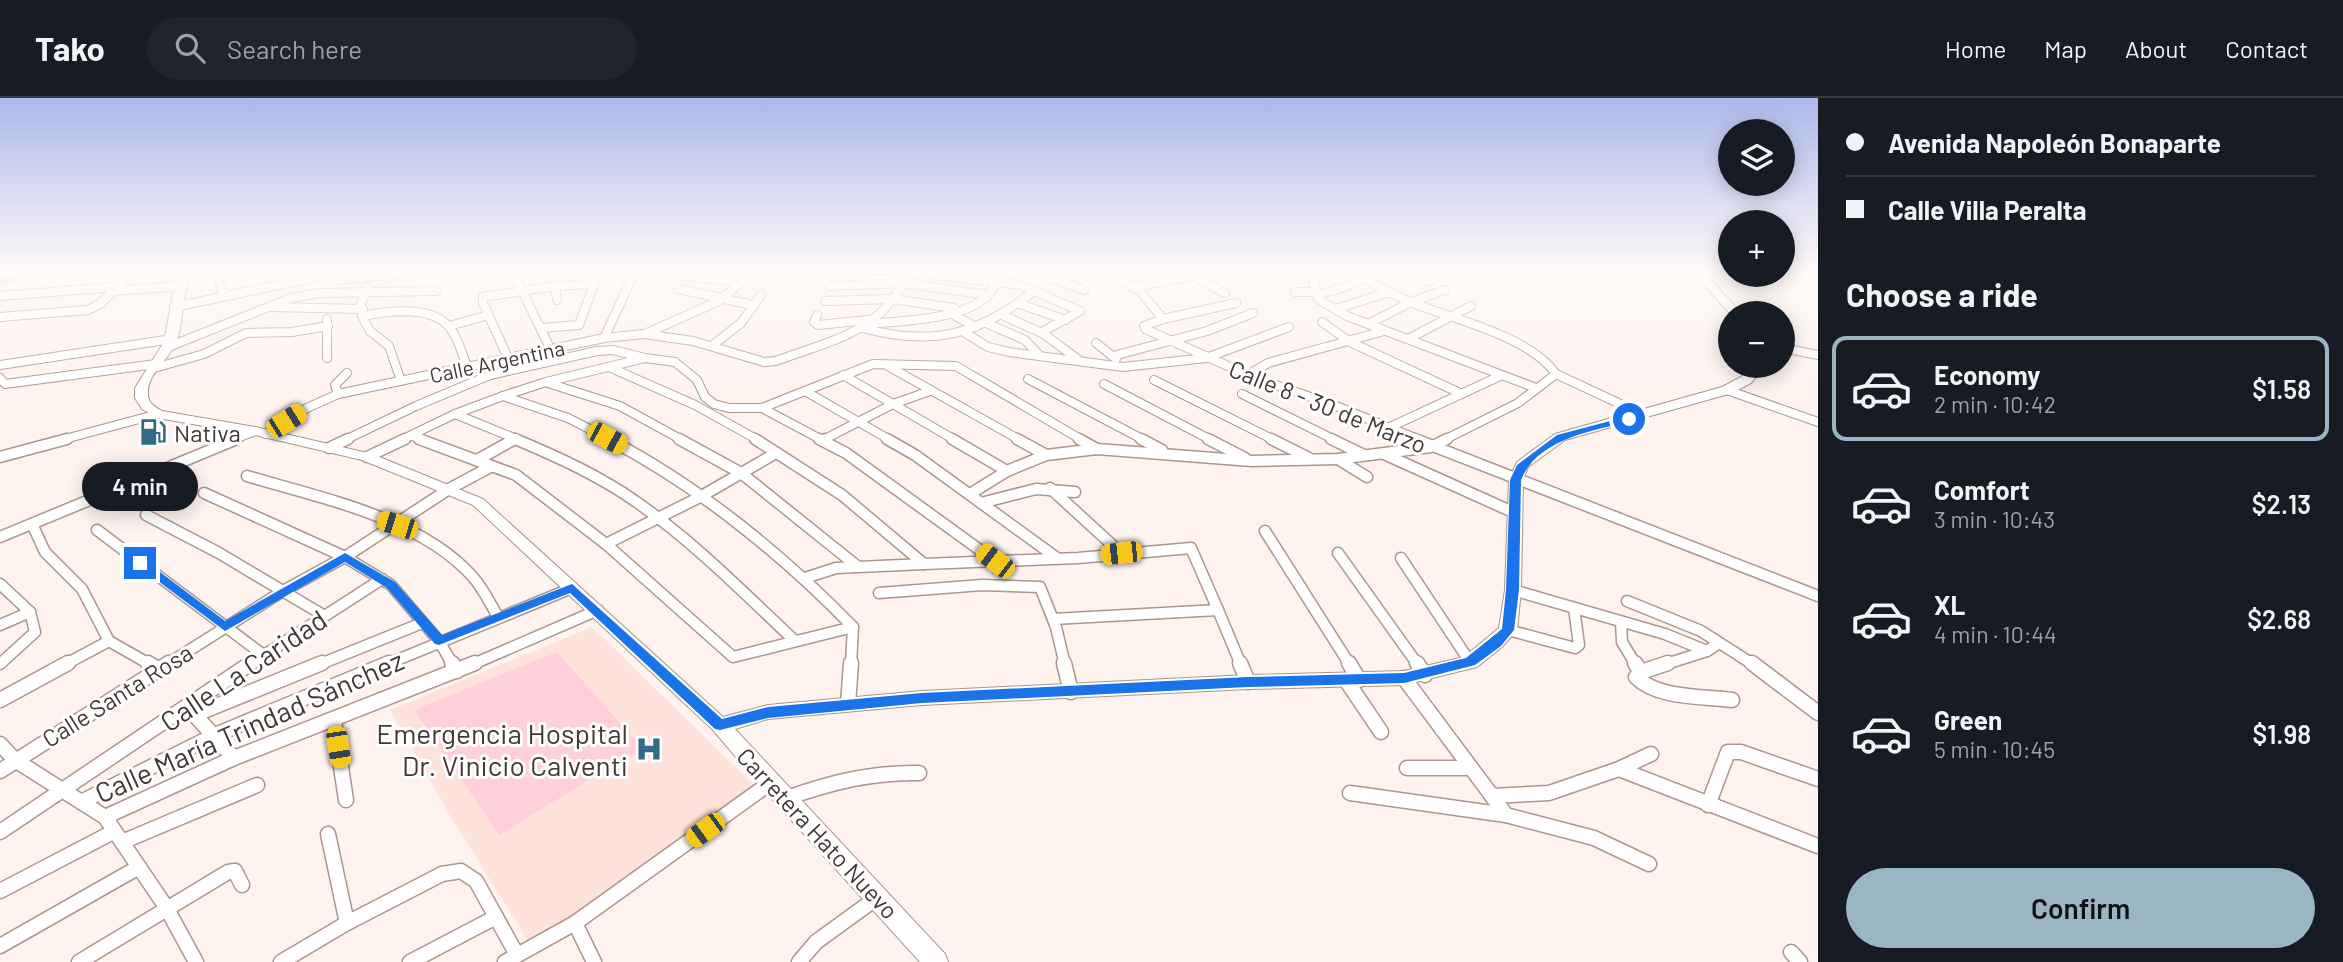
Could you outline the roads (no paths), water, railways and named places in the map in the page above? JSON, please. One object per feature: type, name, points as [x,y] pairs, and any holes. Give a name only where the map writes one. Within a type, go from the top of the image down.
[{"type":"main road","points":[[158,414],[150,410],[141,396],[141,387],[170,343],[174,310]]},
{"type":"main road","points":[[720,725],[768,712],[922,698],[1248,682],[1404,678],[1426,675],[1470,662],[1496,643],[1508,630],[1513,590],[1516,480],[1522,465],[1560,437],[1727,390],[1748,378]]},
{"type":"main road","name":"Carretera Hato Nuevo","points":[[158,414],[367,457],[478,502],[720,725],[784,799],[936,962]]},
{"type":"street","points":[[0,317],[84,310]]},
{"type":"street","points":[[0,365],[170,343],[227,325],[258,310]]},
{"type":"street","points":[[327,310],[327,358]]},
{"type":"street","points":[[343,310],[429,315],[449,326],[468,368]]},
{"type":"street","points":[[487,310],[508,358]]},
{"type":"street","points":[[533,310],[550,348]]},
{"type":"street","points":[[541,328],[579,325],[584,310]]},
{"type":"street","points":[[604,338],[615,310]]},
{"type":"street","points":[[645,334],[698,310]]},
{"type":"street","points":[[713,345],[750,310]]},
{"type":"street","name":"Calle Argentina","points":[[0,537],[260,433],[338,394],[468,368],[550,348],[645,334],[713,345],[755,360],[776,361],[865,324],[884,310]]},
{"type":"street","points":[[865,324],[957,310]]},
{"type":"street","points":[[817,315],[814,322],[818,326],[850,320],[903,338],[940,339],[986,323],[1010,310]]},
{"type":"street","points":[[1038,310],[1066,320]]},
{"type":"street","points":[[1042,332],[1078,310]]},
{"type":"street","points":[[1156,310],[1163,318],[1200,310]]},
{"type":"street","points":[[1338,310],[1384,331],[1536,388]]},
{"type":"street","points":[[1368,324],[1395,310]]},
{"type":"street","points":[[1433,310],[1544,357],[1554,367],[1556,374],[1644,415]]},
{"type":"street","points":[[1408,339],[1463,310]]},
{"type":"street","points":[[363,312],[370,331],[389,346],[401,382]]},
{"type":"street","points":[[948,313],[975,327]]},
{"type":"street","points":[[1113,356],[1169,341],[1253,313]]},
{"type":"street","points":[[449,326],[489,315]]},
{"type":"street","points":[[1002,315],[1063,344],[1082,363]]},
{"type":"street","points":[[1347,316],[1322,322],[1350,342],[1462,394]]},
{"type":"street","name":"Calle 8 - 30 de Marzo","points":[[1163,318],[1144,326],[1148,332],[1248,375],[1336,406],[1431,447],[1818,596]]},
{"type":"street","points":[[986,323],[1022,339],[1038,350],[1040,356]]},
{"type":"street","points":[[0,378],[8,383],[155,366],[204,354],[246,333],[292,332],[328,326]]},
{"type":"street","points":[[964,332],[988,347],[1082,363],[1123,366],[1206,358],[1289,327]]},
{"type":"street","points":[[1248,375],[1268,363],[1384,331]]},
{"type":"street","points":[[1096,343],[1123,366]]},
{"type":"street","points":[[329,448],[416,405],[490,375],[597,351],[613,350],[674,362],[689,372],[705,397],[714,404],[729,408],[762,408],[873,365],[956,366],[1097,449]]},
{"type":"street","points":[[1795,350],[1818,355]]},
{"type":"street","points":[[367,457],[455,414],[503,396],[546,382],[645,358]]},
{"type":"street","points":[[490,363],[490,375]]},
{"type":"street","points":[[886,365],[1046,455]]},
{"type":"street","points":[[608,367],[648,382],[776,453],[831,487],[924,564]]},
{"type":"street","points":[[338,394],[335,385],[347,373]]},
{"type":"street","points":[[970,494],[1007,471],[1046,455],[1097,449],[1252,461],[1338,459],[1431,447],[1518,403],[1556,374]]},
{"type":"street","points":[[843,375],[1007,471]]},
{"type":"street","points":[[1388,428],[1500,376]]},
{"type":"street","points":[[1028,379],[1167,453]]},
{"type":"street","points":[[1154,380],[1312,460]]},
{"type":"street","points":[[546,382],[620,406],[741,473],[857,566]]},
{"type":"street","points":[[1104,384],[1252,461]]},
{"type":"street","points":[[1727,390],[1818,422]]},
{"type":"street","points":[[805,391],[915,455],[1057,558]]},
{"type":"street","points":[[823,440],[893,404],[930,391]]},
{"type":"street","points":[[1242,394],[1364,455]]},
{"type":"street","points":[[503,396],[568,418],[645,458],[805,578],[853,627],[848,704]]},
{"type":"street","points":[[762,408],[823,440],[880,476],[995,561]]},
{"type":"street","points":[[0,457],[158,414]]},
{"type":"street","points":[[455,414],[516,438],[603,482],[658,518],[795,641]]},
{"type":"street","points":[[412,436],[516,475],[606,544],[733,657],[853,627]]},
{"type":"street","points":[[477,460],[516,438]]},
{"type":"street","points":[[606,544],[700,497],[776,453]]},
{"type":"street","points":[[1384,454],[1515,513]]},
{"type":"street","points":[[1338,459],[1367,477]]},
{"type":"street","name":"Calle Santa Rosa","points":[[0,771],[283,591],[397,525],[449,489],[492,466]]},
{"type":"street","points":[[247,476],[397,525],[428,538],[472,574],[498,617]]},
{"type":"street","points":[[981,502],[1050,488],[1076,492]]},
{"type":"street","points":[[1050,488],[1121,553]]},
{"type":"street","points":[[204,494],[345,556],[391,585],[439,641],[457,671]]},
{"type":"street","points":[[146,515],[323,615]]},
{"type":"street","points":[[32,524],[45,552],[82,589],[109,641],[159,670]]},
{"type":"street","points":[[97,530],[262,654]]},
{"type":"street","points":[[1265,531],[1381,732]]},
{"type":"street","points":[[805,578],[836,568],[857,566],[1057,558],[1191,548],[1248,682]]},
{"type":"street","points":[[1338,553],[1426,675]]},
{"type":"street","points":[[1401,558],[1470,662]]},
{"type":"street","name":"Calle La Caridad","points":[[0,832],[191,710],[262,654],[382,579]]},
{"type":"street","points":[[0,584],[30,611],[35,632],[0,664]]},
{"type":"street","points":[[879,593],[982,585],[1040,587],[1053,619],[1070,692]]},
{"type":"street","name":"Calle María Trindad Sánchez","points":[[81,802],[215,735],[572,588]]},
{"type":"street","points":[[1513,590],[1665,634],[1707,651]]},
{"type":"street","points":[[1627,601],[1701,631],[1818,713]]},
{"type":"street","points":[[1508,630],[1575,648],[1579,645],[1574,608]]},
{"type":"street","points":[[105,817],[234,758],[457,671],[598,610]]},
{"type":"street","points":[[1053,619],[1218,610]]},
{"type":"street","points":[[0,625],[30,611]]},
{"type":"street","points":[[1621,622],[1618,630],[1623,648],[1642,672]]},
{"type":"street","points":[[234,758],[191,710],[422,623]]},
{"type":"street","points":[[0,700],[109,641]]},
{"type":"street","points":[[1719,643],[1707,651],[1642,672],[1636,677],[1644,686],[1732,700]]},
{"type":"street","points":[[1404,678],[1506,815]]},
{"type":"street","points":[[334,721],[346,800]]},
{"type":"street","points":[[0,744],[15,760],[105,817],[166,907],[196,962]]},
{"type":"street","points":[[1708,805],[1728,752],[1741,752],[1818,779]]},
{"type":"street","points":[[1492,796],[1549,793],[1619,769],[1651,754]]},
{"type":"street","points":[[1407,768],[1471,768]]},
{"type":"street","points":[[1619,769],[1818,846]]},
{"type":"street","points":[[784,799],[868,773],[919,773]]},
{"type":"street","points":[[281,962],[347,923],[442,874],[461,871],[477,881],[496,918],[511,958],[575,923],[770,783]]},
{"type":"street","points":[[0,891],[118,837],[257,785]]},
{"type":"street","points":[[1350,793],[1506,815],[1594,838],[1649,864]]},
{"type":"street","points":[[328,834],[330,861],[335,870],[347,923]]},
{"type":"street","points":[[0,946],[139,867]]},
{"type":"street","points":[[79,962],[228,872],[234,871],[243,885]]},
{"type":"street","points":[[799,962],[817,942],[878,897]]},
{"type":"street","points":[[410,962],[496,918]]},
{"type":"street","points":[[575,923],[594,962]]},
{"type":"place","name":"Nativa","points":[[153,432]]},
{"type":"place","name":"Emergencia Hospital Dr. Vinicio Calventi","points":[[649,749]]}]
